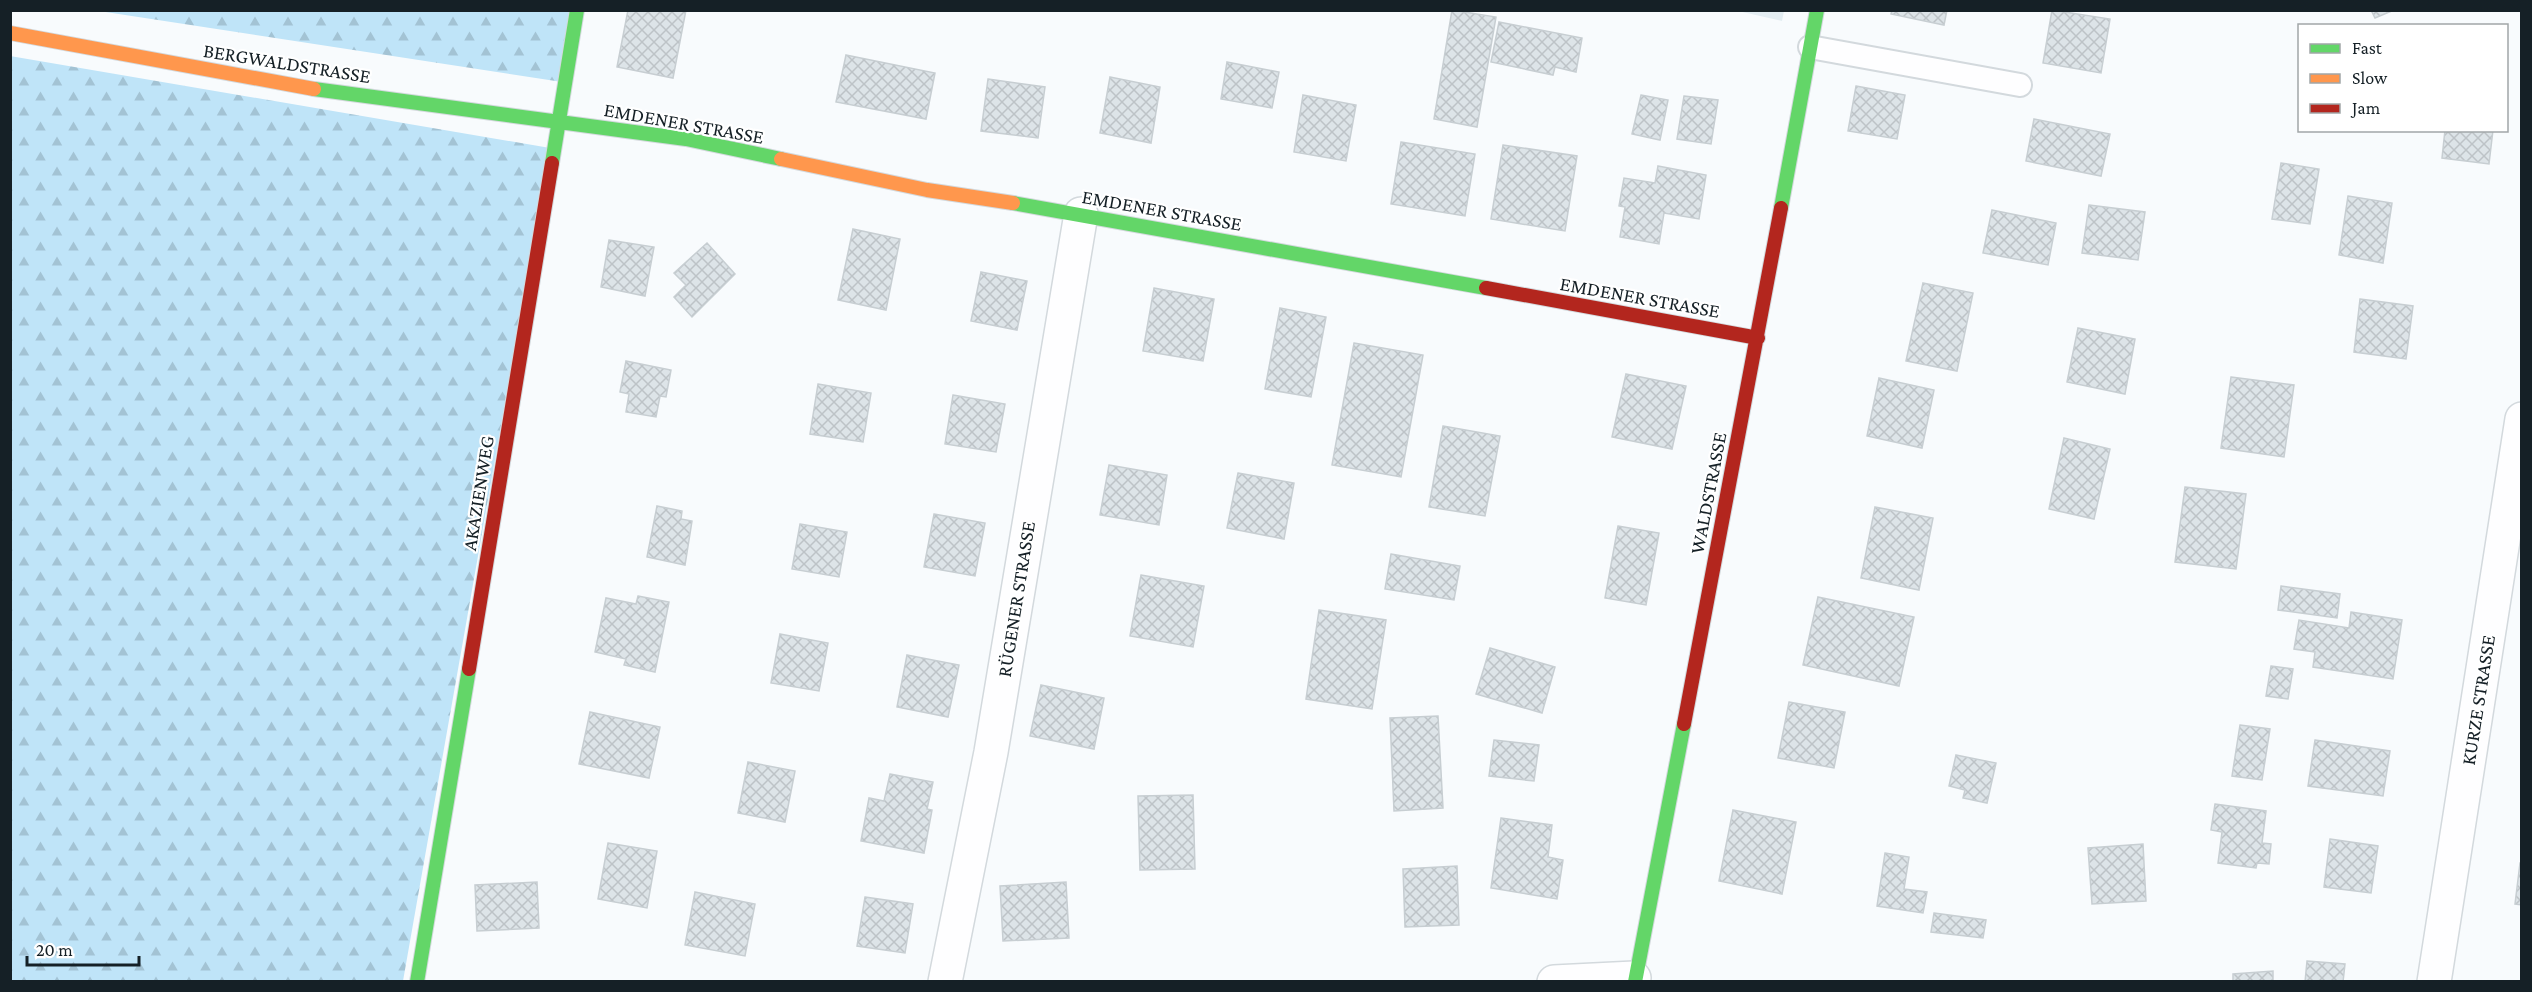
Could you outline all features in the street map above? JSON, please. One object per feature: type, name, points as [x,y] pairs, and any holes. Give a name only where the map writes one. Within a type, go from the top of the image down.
[{"type":"street","name":"AKAZIENWEG","points":[[417,981],[577,10]]},
{"type":"street","name":"WALDSTRASSE","points":[[1635,980],[1758,338],[1817,10]]},
{"type":"street","name":"BERGWALDSTRASSE","points":[[10,33],[307,88],[559,123]]},
{"type":"street","name":"EMDENER STRASSE","points":[[559,123],[686,139],[927,190],[1081,214],[1758,338]]},
{"type":"street","name":"RÜGENER STRASSE","points":[[945,981],[991,752],[1081,214]]},
{"type":"street","name":"KURZE STRASSE","points":[[2434,981],[2522,419]]},
{"type":"street","points":[[1554,981],[1635,980]]},
{"type":"lane","points":[[1810,47],[2020,85]]},
{"type":"shaded area","points":[[1738,11],[1784,11],[1782,21]]},
{"type":"green space","points":[[99,11],[575,11],[562,82]]},
{"type":"green space","points":[[10,56],[550,148],[403,981],[11,981]]},
{"type":"building","points":[[628,10],[686,10],[673,78],[617,67]]},
{"type":"building","points":[[1452,10],[1496,17],[1477,127],[1434,119]]},
{"type":"building","points":[[1892,10],[1947,10],[1944,25],[1891,14]]},
{"type":"building","points":[[2052,10],[2110,19],[2101,73],[2043,63]]},
{"type":"building","points":[[2371,10],[2394,10],[2375,18]]},
{"type":"building","points":[[1499,22],[1582,38],[1576,72],[1555,67],[1553,75],[1491,62]]},
{"type":"building","points":[[846,55],[935,73],[926,119],[836,102]]},
{"type":"building","points":[[1227,62],[1279,72],[1272,108],[1221,99]]},
{"type":"building","points":[[1110,77],[1160,87],[1151,143],[1100,133]]},
{"type":"building","points":[[988,79],[1045,87],[1038,138],[981,131]]},
{"type":"building","points":[[1856,86],[1905,95],[1897,139],[1848,131]]},
{"type":"building","points":[[1303,95],[1356,105],[1346,161],[1294,152]]},
{"type":"building","points":[[1641,95],[1668,100],[1660,140],[1632,134]]},
{"type":"building","points":[[1684,96],[1718,100],[1711,144],[1677,139]]},
{"type":"building","points":[[2034,119],[2110,134],[2101,176],[2026,161]]},
{"type":"building","points":[[2445,132],[2493,132],[2489,164],[2442,158]]},
{"type":"building","points":[[1401,142],[1475,154],[1465,216],[1391,204]]},
{"type":"building","points":[[1503,145],[1577,156],[1565,231],[1491,219]]},
{"type":"building","points":[[2281,163],[2319,169],[2310,224],[2272,219]]},
{"type":"building","points":[[1658,166],[1706,175],[1699,219],[1664,213],[1659,244],[1620,237],[1625,207],[1619,206],[1624,178],[1655,183]]},
{"type":"building","points":[[2348,196],[2392,203],[2383,263],[2339,255]]},
{"type":"building","points":[[2089,205],[2145,212],[2138,260],[2082,253]]},
{"type":"building","points":[[1992,210],[2056,223],[2048,265],[1983,253]]},
{"type":"building","points":[[853,229],[900,239],[886,310],[838,300]]},
{"type":"building","points":[[609,240],[654,247],[645,296],[601,287]]},
{"type":"building","points":[[707,243],[735,274],[692,317],[674,297],[686,285],[674,273]]},
{"type":"building","points":[[981,272],[1027,281],[1017,330],[971,321]]},
{"type":"building","points":[[1923,283],[1973,293],[1957,371],[1906,361]]},
{"type":"building","points":[[1154,288],[1214,299],[1203,361],[1143,351]]},
{"type":"building","points":[[2360,299],[2413,306],[2406,359],[2354,352]]},
{"type":"building","points":[[1280,308],[1326,317],[1311,397],[1265,389]]},
{"type":"building","points":[[2078,328],[2135,339],[2125,394],[2067,382]]},
{"type":"building","points":[[1354,343],[1423,355],[1401,477],[1332,465]]},
{"type":"building","points":[[626,361],[671,370],[666,397],[660,396],[656,417],[626,412],[629,394],[620,392]]},
{"type":"building","points":[[1626,374],[1686,386],[1672,449],[1612,437]]},
{"type":"building","points":[[2231,377],[2294,385],[2284,457],[2221,448]]},
{"type":"building","points":[[1879,378],[1934,390],[1922,448],[1867,436]]},
{"type":"building","points":[[818,384],[871,393],[863,442],[810,434]]},
{"type":"building","points":[[953,395],[1005,404],[996,452],[945,444]]},
{"type":"building","points":[[1443,426],[1500,436],[1485,516],[1429,507]]},
{"type":"building","points":[[2064,438],[2110,449],[2094,519],[2049,509]]},
{"type":"building","points":[[1109,465],[1167,475],[1159,525],[1100,515]]},
{"type":"building","points":[[1238,473],[1294,483],[1284,539],[1227,528]]},
{"type":"building","points":[[2185,487],[2246,494],[2236,569],[2175,562]]},
{"type":"building","points":[[657,506],[682,511],[681,519],[692,521],[685,565],[647,557]]},
{"type":"building","points":[[1875,507],[1933,518],[1919,590],[1861,578]]},
{"type":"building","points":[[934,514],[985,523],[975,576],[924,567]]},
{"type":"building","points":[[800,524],[847,532],[839,577],[792,569]]},
{"type":"building","points":[[1618,526],[1659,533],[1646,605],[1605,598]]},
{"type":"building","points":[[1391,554],[1460,566],[1454,600],[1385,589]]},
{"type":"building","points":[[1141,575],[1204,586],[1193,647],[1130,636]]},
{"type":"building","points":[[2281,586],[2340,594],[2337,618],[2278,610]]},
{"type":"building","points":[[638,596],[669,602],[655,672],[624,665],[626,659],[595,652],[606,598],[636,604]]},
{"type":"building","points":[[1818,597],[1914,617],[1899,686],[1803,665]]},
{"type":"building","points":[[1319,610],[1386,620],[1372,709],[1306,699]]},
{"type":"building","points":[[2351,612],[2402,620],[2393,679],[2313,667],[2315,652],[2294,649],[2299,620],[2349,628]]},
{"type":"building","points":[[780,634],[828,643],[819,691],[771,683]]},
{"type":"building","points":[[1490,648],[1555,667],[1542,713],[1476,694]]},
{"type":"building","points":[[907,655],[959,665],[948,717],[897,707]]},
{"type":"building","points":[[2271,666],[2293,669],[2288,699],[2266,696]]},
{"type":"building","points":[[1041,685],[1104,698],[1094,749],[1030,736]]},
{"type":"building","points":[[1789,702],[1845,712],[1834,768],[1778,758]]},
{"type":"building","points":[[590,712],[660,727],[649,778],[579,764]]},
{"type":"building","points":[[1438,716],[1443,808],[1394,811],[1390,718]]},
{"type":"building","points":[[2240,725],[2270,729],[2262,780],[2232,776]]},
{"type":"building","points":[[1494,740],[1539,745],[1534,781],[1489,776]]},
{"type":"building","points":[[2315,740],[2390,751],[2383,796],[2308,786]]},
{"type":"building","points":[[1956,755],[1996,763],[1987,803],[1963,798],[1965,790],[1949,786]]},
{"type":"building","points":[[748,762],[795,771],[785,822],[738,813]]},
{"type":"building","points":[[890,774],[933,782],[927,809],[932,810],[924,853],[861,841],[869,798],[884,801]]},
{"type":"building","points":[[1193,795],[1195,869],[1140,870],[1138,796]]},
{"type":"building","points":[[2215,804],[2266,811],[2262,843],[2271,844],[2269,864],[2257,863],[2256,868],[2218,863],[2222,832],[2211,830]]},
{"type":"building","points":[[1733,810],[1796,822],[1782,894],[1719,881]]},
{"type":"building","points":[[1501,818],[1552,825],[1548,857],[1563,860],[1557,899],[1491,888]]},
{"type":"building","points":[[2330,839],[2378,846],[2371,893],[2324,887]]},
{"type":"building","points":[[608,843],[657,851],[647,908],[598,899]]},
{"type":"building","points":[[2143,844],[2146,901],[2092,904],[2088,848]]},
{"type":"building","points":[[1885,853],[1909,857],[1904,889],[1927,892],[1923,913],[1877,906]]},
{"type":"building","points":[[2520,863],[2522,863],[2522,905],[2515,904]]},
{"type":"building","points":[[1457,866],[1459,925],[1405,927],[1403,869]]},
{"type":"building","points":[[537,882],[539,928],[477,931],[475,885]]},
{"type":"building","points":[[1066,882],[1069,938],[1003,941],[1000,886]]},
{"type":"building","points":[[695,892],[755,904],[745,956],[685,945]]},
{"type":"building","points":[[865,897],[913,904],[905,953],[857,946]]},
{"type":"building","points":[[1934,913],[1986,920],[1983,938],[1931,932]]},
{"type":"building","points":[[2307,961],[2345,964],[2343,982],[2305,982]]},
{"type":"building","points":[[2273,971],[2273,982],[2233,982],[2233,974]]},
{"type":"traffic: fast","points":[[552,163],[577,10]]},
{"type":"traffic: fast","points":[[1781,208],[1817,10]]},
{"type":"traffic: fast","points":[[314,89],[686,139],[781,159]]},
{"type":"traffic: fast","points":[[1013,203],[1486,288]]},
{"type":"traffic: fast","points":[[417,982],[469,669]]},
{"type":"traffic: fast","points":[[1635,982],[1684,724]]},
{"type":"traffic: slow","points":[[10,33],[314,89]]},
{"type":"traffic: slow","points":[[781,159],[927,190],[1013,203]]},
{"type":"traffic: jam","points":[[469,669],[552,163]]},
{"type":"traffic: jam","points":[[1684,724],[1781,208]]},
{"type":"traffic: jam","points":[[1486,288],[1758,338]]}]
